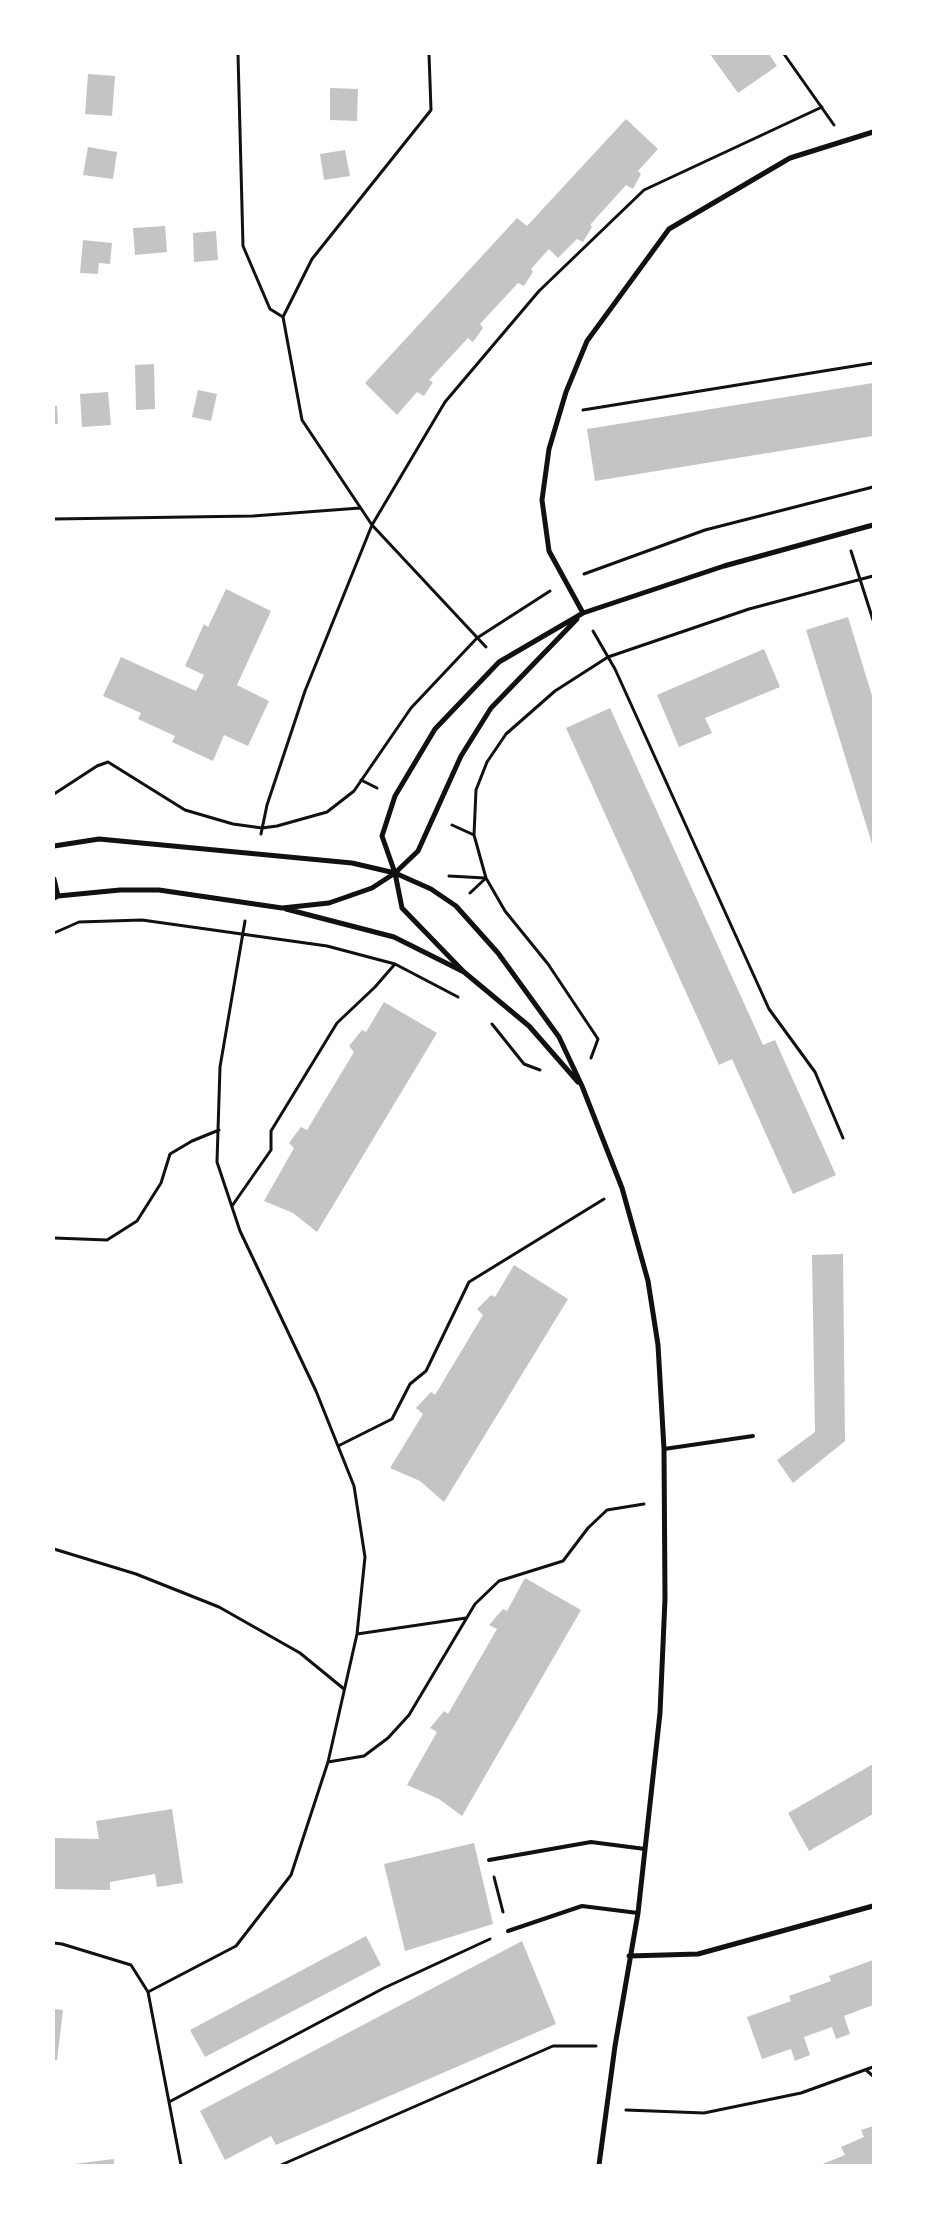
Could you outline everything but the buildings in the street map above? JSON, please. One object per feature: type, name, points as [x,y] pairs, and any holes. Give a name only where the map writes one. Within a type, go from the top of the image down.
[{"type":"street","points":[[583,613],[549,552],[542,500],[549,449],[559,414],[587,341],[669,229],[790,158],[873,132]]},
{"type":"street","points":[[582,1086],[529,1026],[464,972],[402,908],[395,873],[382,836],[395,796],[436,728],[499,662],[583,613],[724,566],[873,525]]},
{"type":"street","points":[[282,908],[329,903],[372,888],[395,873],[418,851],[461,756],[491,708],[583,613]]},
{"type":"street","points":[[54,846],[99,839],[257,856],[352,863],[395,873],[431,889],[456,906],[498,953],[559,1037],[582,1086],[622,1188],[648,1281],[658,1345],[664,1449],[665,1599],[660,1713],[638,1913],[629,1956],[615,2046],[599,2165]]},
{"type":"street","points":[[54,879],[56,897],[120,890],[159,890],[282,908],[394,937],[464,972]]},
{"type":"street","points":[[629,1956],[698,1954],[873,1906]]},
{"type":"lane","points":[[664,1449],[753,1436]]},
{"type":"lane","points":[[489,1860],[591,1842],[645,1849]]},
{"type":"lane","points":[[508,1931],[582,1906],[638,1913]]},
{"type":"path","points":[[238,54],[243,246],[270,309],[283,317]]},
{"type":"path","points":[[429,54],[431,110],[312,259],[283,317],[302,420],[372,525],[499,662]]},
{"type":"path","points":[[784,54],[844,140]]},
{"type":"path","points":[[257,856],[267,805],[306,691],[372,525],[445,402],[539,291],[644,190],[822,107]]},
{"type":"path","points":[[559,414],[873,363]]},
{"type":"path","points":[[54,794],[97,766],[108,762],[185,810],[233,824],[262,828],[278,826],[327,812],[354,791],[410,708],[477,638],[565,581],[704,530],[873,487]]},
{"type":"path","points":[[54,519],[253,516],[360,508]]},
{"type":"path","points":[[844,533],[873,620]]},
{"type":"path","points":[[582,1086],[598,1039],[548,964],[505,911],[486,878],[474,835],[476,790],[487,762],[506,734],[555,691],[608,657],[749,609],[873,576]]},
{"type":"path","points":[[583,613],[615,669],[769,1009],[815,1072],[843,1138]]},
{"type":"path","points":[[148,1992],[236,1946],[291,1875],[328,1762],[357,1634],[364,1557],[354,1486],[316,1391],[240,1230],[218,1162],[220,1067],[248,902]]},
{"type":"path","points":[[54,933],[79,922],[142,920],[327,946],[394,964],[462,999]]},
{"type":"path","points":[[232,1206],[271,1150],[271,1131],[337,1023],[375,987],[394,964]]},
{"type":"path","points":[[490,1021],[524,1064],[549,1074]]},
{"type":"path","points":[[54,1238],[107,1240],[137,1221],[161,1183],[170,1154],[192,1141],[219,1130]]},
{"type":"path","points":[[338,1446],[392,1418],[410,1384],[426,1371],[469,1282],[622,1188]]},
{"type":"path","points":[[328,1762],[364,1756],[388,1738],[409,1715],[475,1604],[499,1581],[564,1561],[588,1528],[607,1510],[664,1500]]},
{"type":"path","points":[[54,1549],[136,1574],[219,1607],[300,1653],[344,1689]]},
{"type":"path","points":[[357,1634],[467,1618]]},
{"type":"path","points":[[169,2102],[384,1988],[508,1931],[489,1860]]},
{"type":"path","points":[[54,1943],[131,1965],[148,1992],[181,2165]]},
{"type":"path","points":[[282,2165],[553,2046],[615,2046]]},
{"type":"path","points":[[607,2110],[704,2113],[801,2093],[873,2067]]},
{"type":"path","points":[[866,2070],[873,2076]]}]
